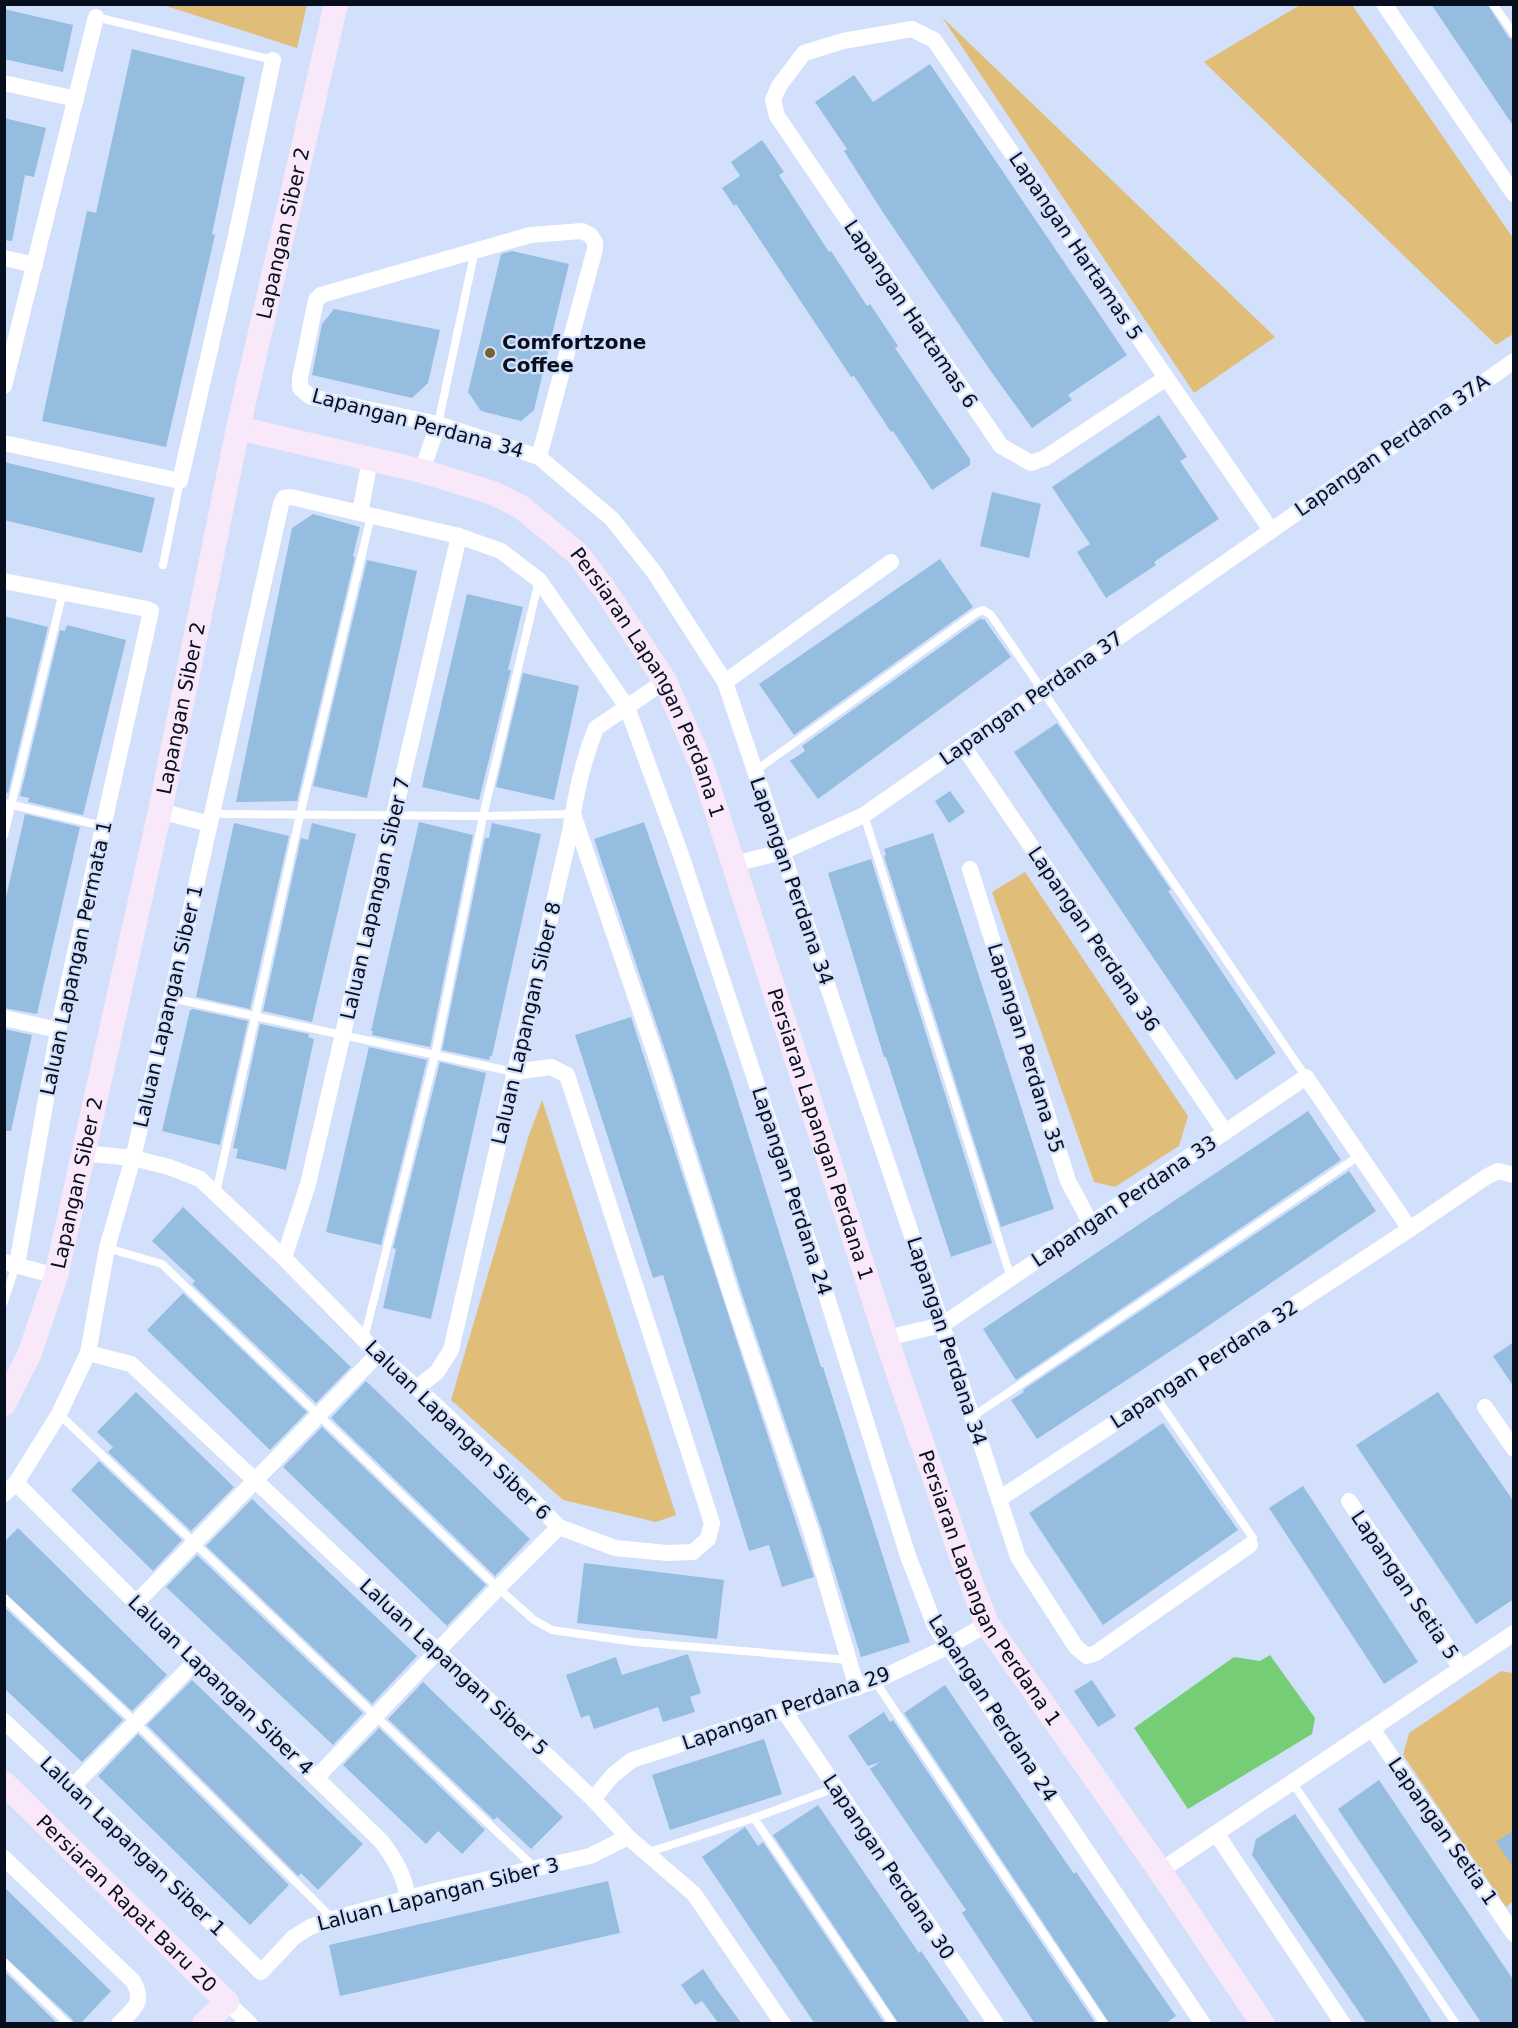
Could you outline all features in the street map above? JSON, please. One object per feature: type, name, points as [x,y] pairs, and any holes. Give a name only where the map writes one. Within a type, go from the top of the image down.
[{"type":"street","name":"Lapangan Siber 2","points":[[4,1404],[29,1355],[56,1276],[160,811],[238,428],[336,4]]},
{"type":"street","points":[[1384,4],[1514,194]]},
{"type":"street","points":[[4,386],[96,17]]},
{"type":"street","name":"Lapangan Hartamas 5","points":[[843,41],[912,28],[934,40],[1271,530]]},
{"type":"street","name":"Lapangan Hartamas 6","points":[[843,41],[804,53],[779,86],[772,100],[777,116],[1001,446],[1031,463],[1045,458],[1166,378]]},
{"type":"street","points":[[4,442],[180,481],[273,60]]},
{"type":"street","points":[[4,83],[76,99]]},
{"type":"street","points":[[475,250],[530,235],[582,231],[591,235],[595,242],[592,261],[539,457]]},
{"type":"street","name":"Lapangan Perdana 34","points":[[475,250],[321,295],[316,300],[300,388],[310,397],[438,424],[539,457],[612,519],[654,572],[725,682],[1018,1557],[1076,1647],[1087,1656],[1096,1653],[1250,1545]]},
{"type":"street","points":[[4,258],[35,264]]},
{"type":"street","name":"Lapangan Perdana 37A","points":[[1271,530],[1514,361]]},
{"type":"street","points":[[422,471],[438,424]]},
{"type":"street","name":"Persiaran Lapangan Perdana 1","points":[[238,428],[422,471],[493,493],[521,507],[579,554],[665,681],[702,766],[886,1338],[962,1559],[987,1624],[1160,1871],[1263,2024]]},
{"type":"street","points":[[365,515],[370,460]]},
{"type":"street","name":"Lapangan Perdana 24","points":[[284,498],[291,496],[459,536],[501,551],[539,580],[627,707],[685,866],[825,1291],[908,1556],[935,1626],[1203,2024]]},
{"type":"street","name":"Laluan Lapangan Siber 1","points":[[10,1489],[59,1414],[88,1353],[107,1248],[133,1158],[171,998],[284,498]]},
{"type":"street","name":"Lapangan Perdana 37","points":[[734,864],[782,852],[864,815],[1271,530]]},
{"type":"street","name":"Laluan Lapangan Siber 7","points":[[284,1258],[308,1184],[459,536]]},
{"type":"street","points":[[725,682],[891,562]]},
{"type":"street","points":[[4,581],[63,592]]},
{"type":"street","name":"Laluan Lapangan Permata 1","points":[[10,1263],[58,1030],[151,611],[63,592]]},
{"type":"street","name":"Laluan Lapangan Siber 8","points":[[417,1388],[437,1372],[451,1350],[591,740],[596,728],[665,681]]},
{"type":"street","name":"Lapangan Perdana 36","points":[[963,746],[1225,1132]]},
{"type":"street","points":[[160,811],[212,819]]},
{"type":"street","points":[[573,814],[659,1065],[732,1297],[811,1531],[857,1688]]},
{"type":"street","name":"Lapangan Perdana 35","points":[[970,869],[1068,1181],[1091,1224]]},
{"type":"street","points":[[4,1018],[58,1030]]},
{"type":"street","name":"Laluan Lapangan Siber 6","points":[[82,1153],[133,1158],[169,1167],[200,1179],[284,1258],[378,1354],[491,1457],[559,1527],[615,1548],[693,1552],[708,1539],[712,1523],[567,1075],[551,1067],[514,1072]]},
{"type":"street","points":[[1306,1077],[1410,1229]]},
{"type":"street","name":"Lapangan Perdana 33","points":[[942,1325],[1306,1077]]},
{"type":"street","name":"Lapangan Perdana 32","points":[[999,1499],[1486,1177],[1498,1171],[1514,1175]]},
{"type":"street","points":[[10,1263],[56,1276]]},
{"type":"street","points":[[886,1338],[942,1325]]},
{"type":"street","name":"Laluan Lapangan Siber 5","points":[[88,1353],[131,1364],[438,1652],[592,1799],[628,1837],[694,1894],[783,2024]]},
{"type":"street","points":[[136,1603],[378,1354]]},
{"type":"street","points":[[1485,1407],[1514,1449]]},
{"type":"street","name":"Laluan Lapangan Siber 4","points":[[10,1489],[136,1603],[381,1841],[397,1862],[406,1884],[408,1899]]},
{"type":"street","name":"Lapangan Setia 5","points":[[1349,1501],[1461,1668]]},
{"type":"street","points":[[316,1778],[559,1527]]},
{"type":"street","name":"Lapangan Perdana 29","points":[[592,1799],[613,1775],[632,1760],[857,1688],[949,1646],[987,1624]]},
{"type":"street","points":[[1160,1871],[1512,1636]]},
{"type":"street","points":[[73,1786],[196,1661]]},
{"type":"street","name":"Lapangan Perdana 30","points":[[784,1711],[996,2024]]},
{"type":"street","name":"Laluan Lapangan Siber 1","points":[[4,1721],[261,1972]]},
{"type":"street","name":"Lapangan Setia 1","points":[[1372,1729],[1514,1934]]},
{"type":"street","name":"Persiaran Rapat Baru 20","points":[[4,1783],[250,2024]]},
{"type":"street","points":[[1216,1833],[1343,2024]]},
{"type":"street","name":"Laluan Lapangan Siber 3","points":[[261,1972],[294,1937],[310,1927],[333,1918],[590,1856],[628,1837]]},
{"type":"street","points":[[4,1858],[133,1981],[140,1993],[138,2004],[119,2024]]},
{"type":"street","points":[[204,2024],[227,2002]]},
{"type":"lane","points":[[1493,4],[1514,34]]},
{"type":"lane","points":[[96,17],[273,60]]},
{"type":"lane","points":[[438,424],[475,250]]},
{"type":"lane","points":[[163,565],[180,481]]},
{"type":"lane","points":[[216,1193],[257,1016],[365,515]]},
{"type":"lane","points":[[364,1339],[435,1054],[483,816],[539,580]]},
{"type":"lane","points":[[4,835],[8,804],[63,592]]},
{"type":"lane","points":[[754,772],[983,610],[991,615],[1306,1077]]},
{"type":"lane","points":[[8,804],[103,826]]},
{"type":"lane","points":[[212,819],[300,814],[394,816],[573,814]]},
{"type":"lane","points":[[864,815],[1011,1278]]},
{"type":"lane","points":[[171,998],[514,1072]]},
{"type":"lane","points":[[972,1417],[1359,1156]]},
{"type":"lane","points":[[107,1248],[162,1264],[498,1588],[534,1620],[552,1630],[635,1642],[849,1660]]},
{"type":"lane","name":"Laluan Lapangan Permata 1","points":[[4,1302],[10,1263]]},
{"type":"lane","points":[[1155,1397],[1252,1538],[1250,1545]]},
{"type":"lane","points":[[59,1414],[536,1868]]},
{"type":"lane","points":[[4,1598],[136,1723],[333,1918]]},
{"type":"lane","points":[[875,1681],[1104,2024]]},
{"type":"lane","points":[[1292,1782],[1456,2024]]},
{"type":"lane","points":[[646,1852],[754,1818],[835,1788]]},
{"type":"lane","points":[[754,1818],[893,2024]]},
{"type":"lane","points":[[4,1962],[68,2024]]},
{"type":"shaded area","points":[[163,5],[307,5],[297,48]]},
{"type":"shaded area","points":[[1300,5],[1352,5],[1513,238],[1513,334],[1496,345],[1204,62]]},
{"type":"shaded area","points":[[942,17],[1275,337],[1194,393]]},
{"type":"shaded area","points":[[1025,872],[1188,1116],[1179,1146],[1115,1187],[1094,1182],[992,892]]},
{"type":"shaded area","points":[[542,1100],[676,1515],[656,1522],[563,1500],[451,1400],[528,1138]]},
{"type":"shaded area","points":[[1270,1655],[1315,1718],[1312,1734],[1188,1809],[1134,1728],[1234,1657],[1260,1661]]},
{"type":"shaded area","points":[[1501,1671],[1513,1673],[1513,1901],[1506,1907],[1403,1755],[1409,1733]]},
{"type":"building","points":[[1431,4],[1487,4],[1509,38],[1514,40],[1514,127]]},
{"type":"building","points":[[4,9],[73,25],[63,72],[4,59]]},
{"type":"building","points":[[132,49],[245,77],[212,234],[215,235],[166,447],[42,421],[87,211],[96,213]]},
{"type":"building","points":[[930,64],[1127,355],[1068,395],[1072,400],[1032,428],[882,211],[844,151],[847,149],[815,102],[854,75],[873,102]]},
{"type":"building","points":[[4,118],[46,128],[34,177],[25,175],[12,241],[4,240]]},
{"type":"building","points":[[762,140],[784,172],[779,175],[829,252],[831,251],[867,306],[870,304],[898,346],[895,348],[970,459],[970,465],[932,490],[854,376],[851,377],[736,204],[734,206],[722,188],[740,176],[731,162]]},
{"type":"building","points":[[512,251],[569,264],[534,410],[521,421],[481,411],[468,392],[501,254]]},
{"type":"building","points":[[334,309],[440,330],[428,383],[412,398],[312,375],[322,324]]},
{"type":"building","points":[[1159,415],[1187,457],[1180,461],[1219,519],[1154,562],[1156,565],[1106,598],[1077,552],[1090,544],[1052,487]]},
{"type":"building","points":[[4,462],[155,498],[142,553],[4,520]]},
{"type":"building","points":[[992,492],[1041,504],[1029,558],[980,546]]},
{"type":"building","points":[[313,514],[360,527],[353,556],[355,557],[297,801],[236,802],[292,528]]},
{"type":"building","points":[[940,559],[973,607],[794,735],[759,684]]},
{"type":"building","points":[[367,560],[417,571],[367,798],[313,786]]},
{"type":"building","points":[[467,594],[523,607],[508,670],[511,670],[479,800],[422,787]]},
{"type":"building","points":[[4,616],[48,627],[8,793],[4,792]]},
{"type":"building","points":[[981,618],[1011,657],[818,799],[790,761],[805,751],[802,746]]},
{"type":"building","points":[[67,625],[126,640],[83,815],[28,802],[29,798],[20,796],[60,630],[65,631]]},
{"type":"building","points":[[523,673],[579,686],[554,800],[496,787]]},
{"type":"building","points":[[1057,723],[1171,890],[1168,891],[1276,1053],[1236,1080],[1014,752]]},
{"type":"building","points":[[950,791],[965,812],[949,823],[935,801]]},
{"type":"building","points":[[25,814],[80,827],[37,1014],[4,1008],[4,906]]},
{"type":"building","points":[[419,822],[473,835],[430,1047],[372,1035],[373,1031],[371,1031]]},
{"type":"building","points":[[644,822],[728,1069],[910,1642],[861,1657],[669,1062],[594,839]]},
{"type":"building","points":[[234,823],[289,836],[250,1009],[196,997]]},
{"type":"building","points":[[312,823],[356,834],[312,1022],[263,1011],[301,838],[308,840]]},
{"type":"building","points":[[492,823],[541,834],[492,1056],[489,1060],[442,1050],[485,838],[489,838]]},
{"type":"building","points":[[933,833],[1054,1209],[1001,1227],[884,856],[886,855],[884,849]]},
{"type":"building","points":[[871,859],[992,1243],[951,1257],[886,1057],[884,1057],[828,873]]},
{"type":"building","points":[[190,1010],[248,1021],[220,1145],[162,1131]]},
{"type":"building","points":[[631,1017],[814,1577],[782,1587],[769,1545],[749,1551],[663,1275],[653,1278],[575,1035]]},
{"type":"building","points":[[260,1024],[309,1034],[308,1037],[314,1039],[286,1170],[236,1158],[238,1149],[233,1148]]},
{"type":"building","points":[[4,1029],[32,1035],[11,1131],[4,1131]]},
{"type":"building","points":[[369,1047],[427,1060],[381,1245],[326,1232]]},
{"type":"building","points":[[440,1062],[486,1073],[431,1319],[383,1308],[396,1249],[393,1248]]},
{"type":"building","points":[[1308,1111],[1341,1160],[1016,1380],[983,1329]]},
{"type":"building","points":[[1349,1171],[1376,1211],[1195,1335],[1037,1439],[1011,1400]]},
{"type":"building","points":[[183,1207],[351,1367],[316,1403],[192,1284],[195,1281],[152,1241]]},
{"type":"building","points":[[183,1293],[307,1412],[270,1450],[147,1330]]},
{"type":"building","points":[[1514,1342],[1514,1387],[1493,1356]]},
{"type":"building","points":[[366,1381],[530,1539],[495,1576],[331,1418]]},
{"type":"building","points":[[136,1392],[234,1487],[191,1531],[108,1452],[113,1447],[97,1432]]},
{"type":"building","points":[[1438,1392],[1514,1502],[1514,1599],[1476,1624],[1356,1445]]},
{"type":"building","points":[[1163,1423],[1238,1530],[1103,1625],[1029,1513]]},
{"type":"building","points":[[322,1427],[486,1585],[447,1626],[283,1467]]},
{"type":"building","points":[[99,1461],[182,1540],[153,1571],[71,1490]]},
{"type":"building","points":[[1303,1486],[1418,1662],[1384,1684],[1269,1508]]},
{"type":"building","points":[[252,1499],[417,1656],[372,1704],[206,1546]]},
{"type":"building","points":[[18,1528],[167,1675],[132,1711],[4,1592],[4,1542]]},
{"type":"building","points":[[197,1555],[363,1713],[333,1745],[166,1587]]},
{"type":"building","points":[[584,1563],[724,1580],[717,1639],[577,1623]]},
{"type":"building","points":[[4,1607],[123,1720],[82,1762],[4,1688]]},
{"type":"building","points":[[688,1654],[701,1693],[690,1697],[695,1712],[663,1722],[658,1707],[594,1729],[589,1715],[581,1718],[566,1675],[616,1657],[622,1675]]},
{"type":"building","points":[[192,1680],[363,1844],[318,1890],[301,1873],[298,1876],[147,1725]]},
{"type":"building","points":[[1092,1680],[1116,1716],[1098,1727],[1074,1691]]},
{"type":"building","points":[[423,1682],[563,1817],[531,1849],[497,1817],[494,1820],[388,1719]]},
{"type":"building","points":[[945,1685],[1074,1874],[1076,1872],[1176,2016],[1165,2024],[1110,2024],[904,1713]]},
{"type":"building","points":[[884,1712],[890,1722],[893,1720],[1096,2024],[1035,2024],[962,1913],[966,1910],[870,1769],[880,1762],[868,1766],[848,1736]]},
{"type":"building","points":[[379,1728],[485,1830],[462,1854],[438,1831],[426,1844],[343,1765]]},
{"type":"building","points":[[138,1734],[289,1885],[250,1925],[98,1776]]},
{"type":"building","points":[[764,1739],[782,1794],[670,1830],[652,1775]]},
{"type":"building","points":[[1379,1780],[1514,1981],[1514,2024],[1482,2024],[1338,1809]]},
{"type":"building","points":[[818,1805],[919,1953],[921,1951],[971,2024],[899,2024],[773,1835]]},
{"type":"building","points":[[1295,1814],[1433,2024],[1367,2024],[1252,1855],[1256,1839]]},
{"type":"building","points":[[745,1827],[758,1846],[763,1842],[885,2024],[815,2024],[702,1857]]},
{"type":"building","points":[[1514,1830],[1514,1868],[1496,1842]]},
{"type":"building","points":[[608,1881],[620,1933],[340,1996],[329,1945]]},
{"type":"building","points":[[4,1887],[111,1991],[80,2024],[74,2024],[72,2019],[4,1956]]},
{"type":"building","points":[[703,1969],[742,2024],[719,2024],[702,2001],[695,2005],[681,1985]]},
{"type":"building","points":[[4,1971],[58,2024],[4,2024]]},
{"type":"place","name":"Comfortzone Coffee","points":[[490,353]]}]
